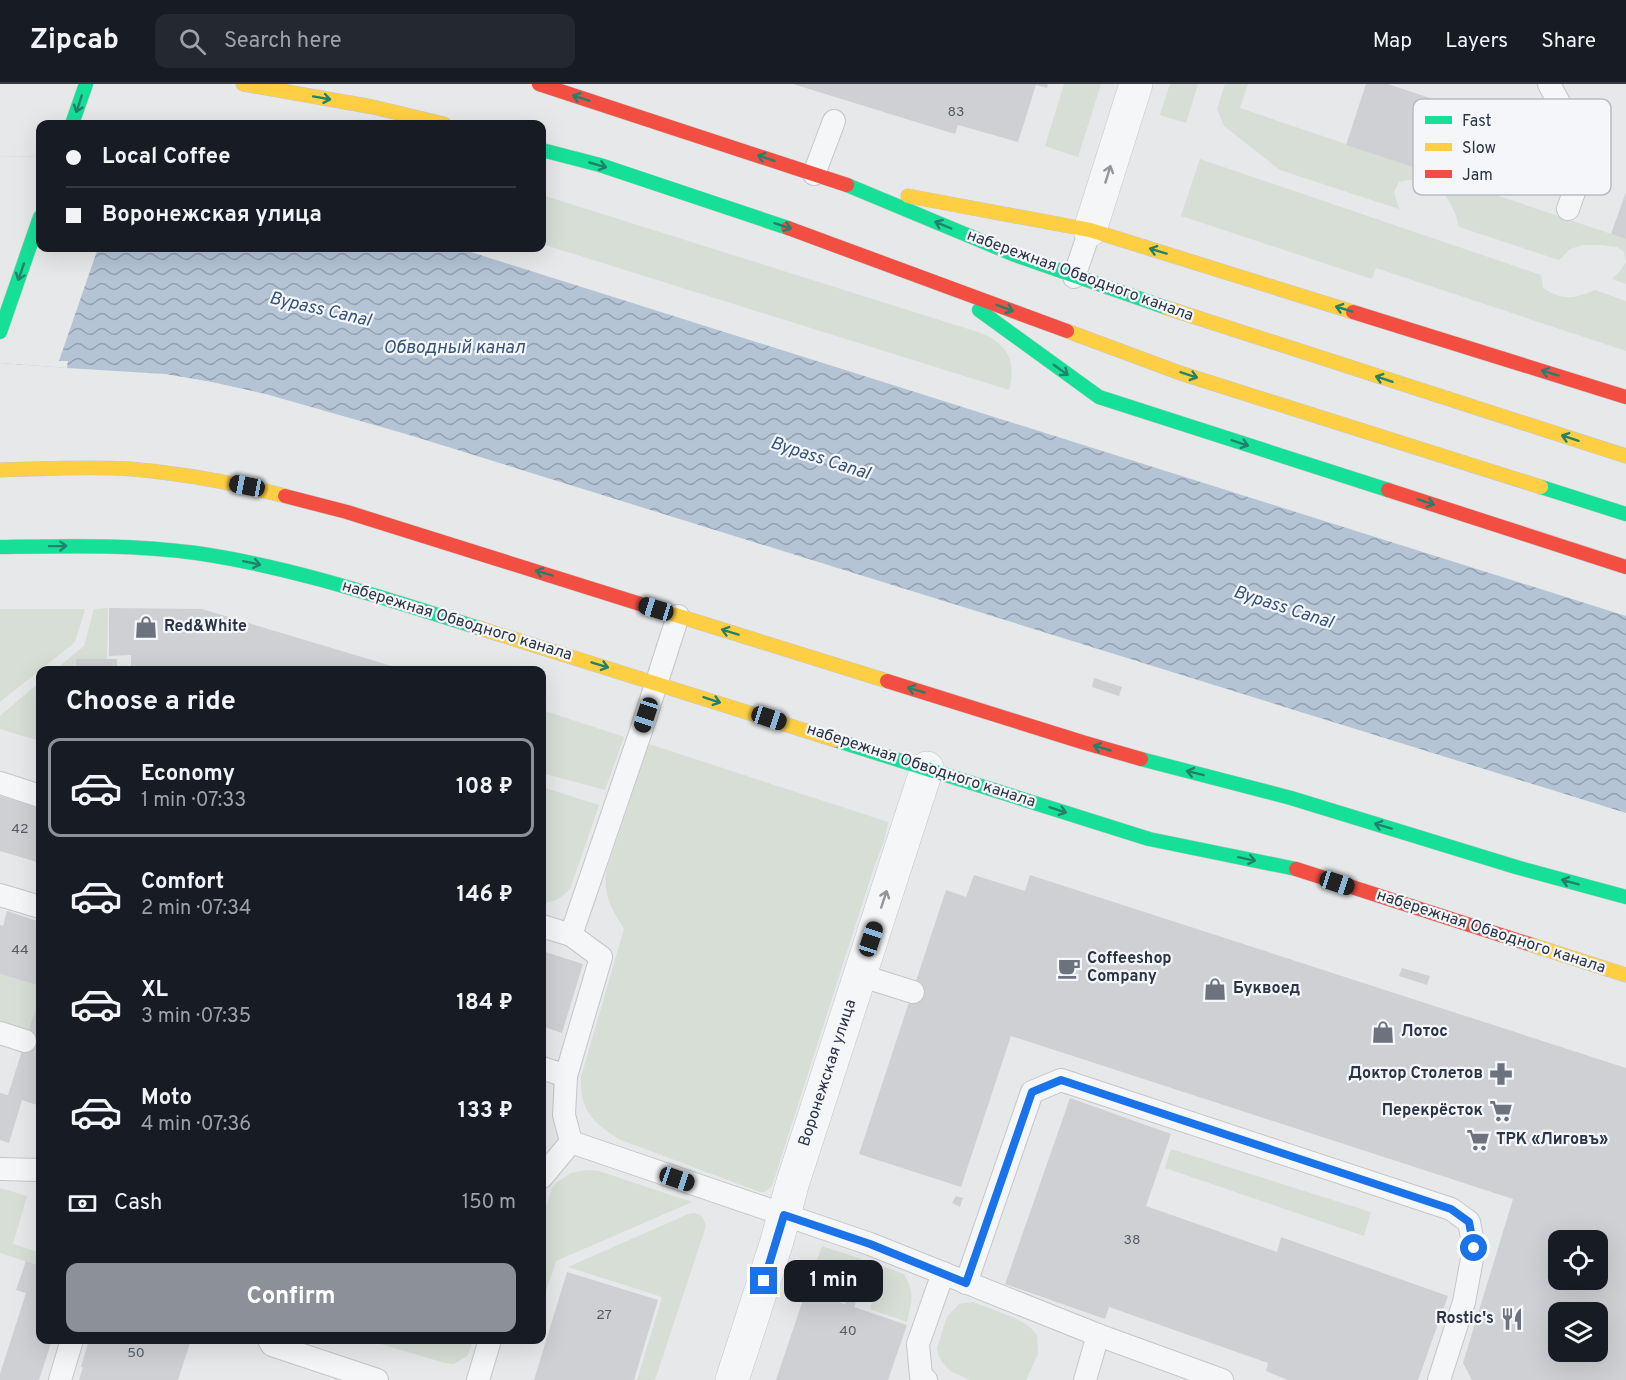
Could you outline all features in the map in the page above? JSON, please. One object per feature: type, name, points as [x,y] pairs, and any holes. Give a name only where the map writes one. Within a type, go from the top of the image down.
[{"type":"main road","points":[[73,120],[86,84]]},
{"type":"main road","points":[[243,84],[373,107],[427,120]]},
{"type":"main road","name":"набережная Обводного канала","points":[[539,84],[842,183],[1074,277],[1206,322],[1626,456]]},
{"type":"main road","points":[[546,151],[600,165],[805,234],[1180,373],[1626,514]]},
{"type":"main road","points":[[842,183],[1090,230],[1626,397]]},
{"type":"main road","points":[[0,332],[36,228]]},
{"type":"main road","points":[[946,286],[1099,397],[1626,567]]},
{"type":"main road","points":[[0,470],[126,469],[207,479],[268,490],[347,512],[1082,742],[1291,798],[1516,867],[1626,897]]},
{"type":"main road","name":"набережная Обводного канала","points":[[0,547],[69,546],[195,553],[249,562],[326,581],[1149,839],[1294,869],[1626,975]]},
{"type":"street","points":[[1090,230],[1136,84]]},
{"type":"street","name":"Воронежская улица","points":[[732,1380],[777,1241],[792,1185],[927,768]]},
{"type":"lane","points":[[1549,84],[1557,99]]},
{"type":"lane","points":[[814,174],[834,121]]},
{"type":"lane","points":[[1568,209],[1573,195]]},
{"type":"lane","points":[[1074,277],[1090,230]]},
{"type":"lane","points":[[571,935],[678,616]]},
{"type":"lane","points":[[0,783],[36,795]]},
{"type":"lane","points":[[0,895],[36,906]]},
{"type":"lane","points":[[546,927],[571,935],[601,957],[566,1076],[564,1115],[572,1142]]},
{"type":"lane","points":[[859,975],[913,992]]},
{"type":"lane","points":[[0,1033],[25,1041]]},
{"type":"lane","points":[[546,1069],[566,1076]]},
{"type":"lane","points":[[966,1283],[1032,1092],[1061,1080],[1451,1209],[1469,1222],[1474,1248],[1464,1302],[1439,1380]]},
{"type":"lane","points":[[572,1142],[870,1244],[1098,1335],[1222,1380]]},
{"type":"lane","points":[[546,1172],[572,1142]]},
{"type":"lane","points":[[0,1169],[36,1170]]},
{"type":"lane","points":[[926,1380],[921,1376],[918,1344],[943,1273]]},
{"type":"lane","points":[[1085,1380],[1098,1335]]},
{"type":"lane","points":[[60,1380],[71,1344]]},
{"type":"lane","points":[[271,1344],[324,1372],[377,1380]]},
{"type":"lane","points":[[478,1380],[489,1344]]},
{"type":"shaded area","points":[[1064,84],[1101,84],[1078,157],[1045,146]]},
{"type":"shaded area","points":[[1170,84],[1198,84],[1186,123],[1160,115]]},
{"type":"shaded area","points":[[1225,84],[1248,84],[1240,108],[1413,167],[1413,180],[1399,182],[1394,192],[1399,209],[1280,170],[1224,126],[1217,109]]},
{"type":"shaded area","points":[[1200,159],[1541,275],[1543,288],[1563,297],[1575,297],[1595,290],[1626,301],[1626,351],[1376,268],[1372,279],[1181,216]]},
{"type":"shaded area","points":[[1496,195],[1626,239],[1626,262],[1624,252],[1617,247],[1583,245],[1570,249],[1559,260],[1459,227],[1452,205],[1446,196]]},
{"type":"shaded area","points":[[546,196],[981,333],[998,343],[1008,356],[1012,371],[1009,390],[546,245]]},
{"type":"shaded area","points":[[1626,262],[1626,284],[1612,279],[1620,271]]},
{"type":"shaded area","points":[[108,608],[107,659],[76,659],[75,666],[60,666],[84,646],[94,609]]},
{"type":"shaded area","points":[[0,609],[85,609],[75,642],[45,666],[36,666],[36,673],[0,702]]},
{"type":"shaded area","points":[[36,685],[36,740],[0,729],[0,716]]},
{"type":"shaded area","points":[[546,711],[624,737],[605,790],[546,774]]},
{"type":"shaded area","points":[[649,744],[888,822],[884,841],[772,1186],[765,1192],[621,1140],[596,1122],[583,1099],[581,1077],[624,929],[607,896],[606,872]]},
{"type":"shaded area","points":[[546,788],[599,805],[570,889],[550,902],[546,902]]},
{"type":"shaded area","points":[[0,974],[36,985],[36,1006],[28,1032],[0,1022]]},
{"type":"shaded area","points":[[1171,1149],[1371,1212],[1364,1236],[1165,1168]]},
{"type":"shaded area","points":[[587,1170],[599,1171],[692,1202],[556,1261],[546,1291],[546,1207],[552,1188],[571,1173]]},
{"type":"shaded area","points":[[0,1188],[27,1196],[13,1244],[36,1252],[36,1265],[0,1253]]},
{"type":"shaded area","points":[[693,1213],[702,1216],[706,1226],[655,1380],[637,1380],[662,1297],[568,1267]]},
{"type":"shaded area","points":[[822,1246],[861,1259],[851,1287],[843,1285],[834,1290],[832,1297],[807,1289]]},
{"type":"shaded area","points":[[869,1261],[904,1274],[912,1297],[907,1322],[870,1309],[872,1302],[870,1294],[859,1289]]},
{"type":"shaded area","points":[[973,1302],[1015,1318],[1030,1327],[1037,1335],[1038,1354],[1026,1380],[970,1380],[950,1371],[942,1362],[937,1348],[947,1317],[959,1304]]},
{"type":"shaded area","points":[[381,1344],[472,1344],[468,1355],[454,1364]]},
{"type":"water","name":"Обводный канал","points":[[0,156],[36,157],[36,252],[471,252],[1626,616],[1626,813],[406,434],[269,395],[164,374],[0,363]]},
{"type":"pier","points":[[0,156],[36,157],[36,252],[97,252],[59,361],[68,361],[67,368],[0,363]]},
{"type":"pier","points":[[164,374],[269,395],[268,398],[163,377]]},
{"type":"building","points":[[793,84],[1048,84],[1047,88],[1036,85],[1018,142],[958,125],[955,134]]},
{"type":"building","points":[[1366,84],[1388,84],[1433,99],[1413,99],[1413,167],[1346,145]]},
{"type":"building","points":[[1626,192],[1626,239],[1611,234]]},
{"type":"building","points":[[109,608],[202,609],[392,666],[131,666],[131,655],[109,656]]},
{"type":"building","points":[[76,659],[117,659],[117,666],[76,666]]},
{"type":"building","points":[[1094,678],[1122,687],[1119,696],[1092,687]]},
{"type":"building","points":[[0,796],[36,807],[36,862],[0,851]]},
{"type":"building","name":"ТРК «Лиговъ»","points":[[974,875],[1025,891],[1030,875],[1626,1068],[1626,1380],[1472,1380],[1463,1363],[1513,1199],[1011,1036],[961,1187],[859,1154],[946,890],[966,897]]},
{"type":"building","points":[[7,911],[36,921],[36,985],[0,974],[0,925],[3,926]]},
{"type":"building","points":[[546,952],[583,964],[562,1033],[546,1027]]},
{"type":"building","points":[[1402,968],[1430,976],[1427,985],[1399,976]]},
{"type":"building","points":[[36,1007],[36,1105],[22,1100],[9,1143],[0,1140],[0,1093],[8,1095]]},
{"type":"building","points":[[1070,1098],[1171,1134],[1146,1206],[1277,1252],[1281,1237],[1448,1296],[1418,1380],[1288,1380],[1266,1371],[1268,1363],[1109,1307],[1105,1319],[1005,1284]]},
{"type":"building","points":[[956,1196],[963,1198],[960,1207],[952,1203]]},
{"type":"building","points":[[26,1261],[36,1265],[36,1344],[51,1344],[39,1380],[0,1380],[26,1293],[16,1290]]},
{"type":"building","points":[[567,1272],[658,1300],[634,1380],[534,1380]]},
{"type":"building","points":[[806,1291],[845,1304],[848,1296],[857,1299],[854,1307],[907,1325],[888,1380],[776,1380]]},
{"type":"building","points":[[88,1344],[190,1344],[178,1380],[79,1380],[83,1367],[81,1367]]},
{"type":"traffic: fast","points":[[73,120],[86,84]]},
{"type":"traffic: fast","points":[[546,151],[600,165],[788,228]]},
{"type":"traffic: fast","points":[[847,185],[1015,255],[1167,308]]},
{"type":"traffic: fast","points":[[0,332],[36,228]]},
{"type":"traffic: fast","points":[[979,310],[1099,397],[1388,490]]},
{"type":"traffic: fast","points":[[1541,487],[1626,514]]},
{"type":"traffic: fast","points":[[0,547],[148,548],[232,559],[304,575],[479,628]]},
{"type":"traffic: fast","points":[[835,740],[1149,839],[1296,869]]},
{"type":"traffic: fast","points":[[1141,759],[1291,798],[1516,867],[1626,897]]},
{"type":"traffic: slow","points":[[243,84],[373,107],[427,120]]},
{"type":"traffic: slow","points":[[908,196],[1090,230],[1353,312]]},
{"type":"traffic: slow","points":[[1167,308],[1626,456]]},
{"type":"traffic: slow","points":[[1067,331],[1180,373],[1541,487]]},
{"type":"traffic: slow","points":[[0,470],[130,469],[208,479],[285,496]]},
{"type":"traffic: slow","points":[[653,608],[887,681]]},
{"type":"traffic: slow","points":[[479,628],[835,740]]},
{"type":"traffic: slow","points":[[1529,944],[1626,975]]},
{"type":"traffic: jam","points":[[539,84],[847,185]]},
{"type":"traffic: jam","points":[[788,228],[1067,331]]},
{"type":"traffic: jam","points":[[1353,312],[1626,397]]},
{"type":"traffic: jam","points":[[1388,490],[1626,567]]},
{"type":"traffic: jam","points":[[285,496],[347,512],[653,608]]},
{"type":"traffic: jam","points":[[887,681],[1141,759]]},
{"type":"traffic: jam","points":[[1296,869],[1529,944]]},
{"type":"place","name":"Red&White","points":[[146,627]]},
{"type":"place","name":"Coffeeshop Company","points":[[1069,968]]},
{"type":"place","name":"Буквоед","points":[[1215,989]]},
{"type":"place","name":"Лотос","points":[[1383,1032]]},
{"type":"place","name":"Доктор Столетов","points":[[1501,1074]]},
{"type":"place","name":"Перекрёсток","points":[[1501,1111]]},
{"type":"place","name":"ТРК «Лиговъ»","points":[[1478,1140]]},
{"type":"place","name":"Rostic's","points":[[1512,1319]]},
{"type":"route","points":[[764,1281],[784,1215],[870,1244],[966,1283],[1032,1092],[1061,1080],[1451,1209],[1469,1222],[1474,1248]]},
{"type":"water label","name":"Bypass Canal","points":[[320,310]]},
{"type":"water label","name":"Bypass Canal","points":[[820,459]]},
{"type":"water label","name":"Bypass Canal","points":[[1283,608]]}]
